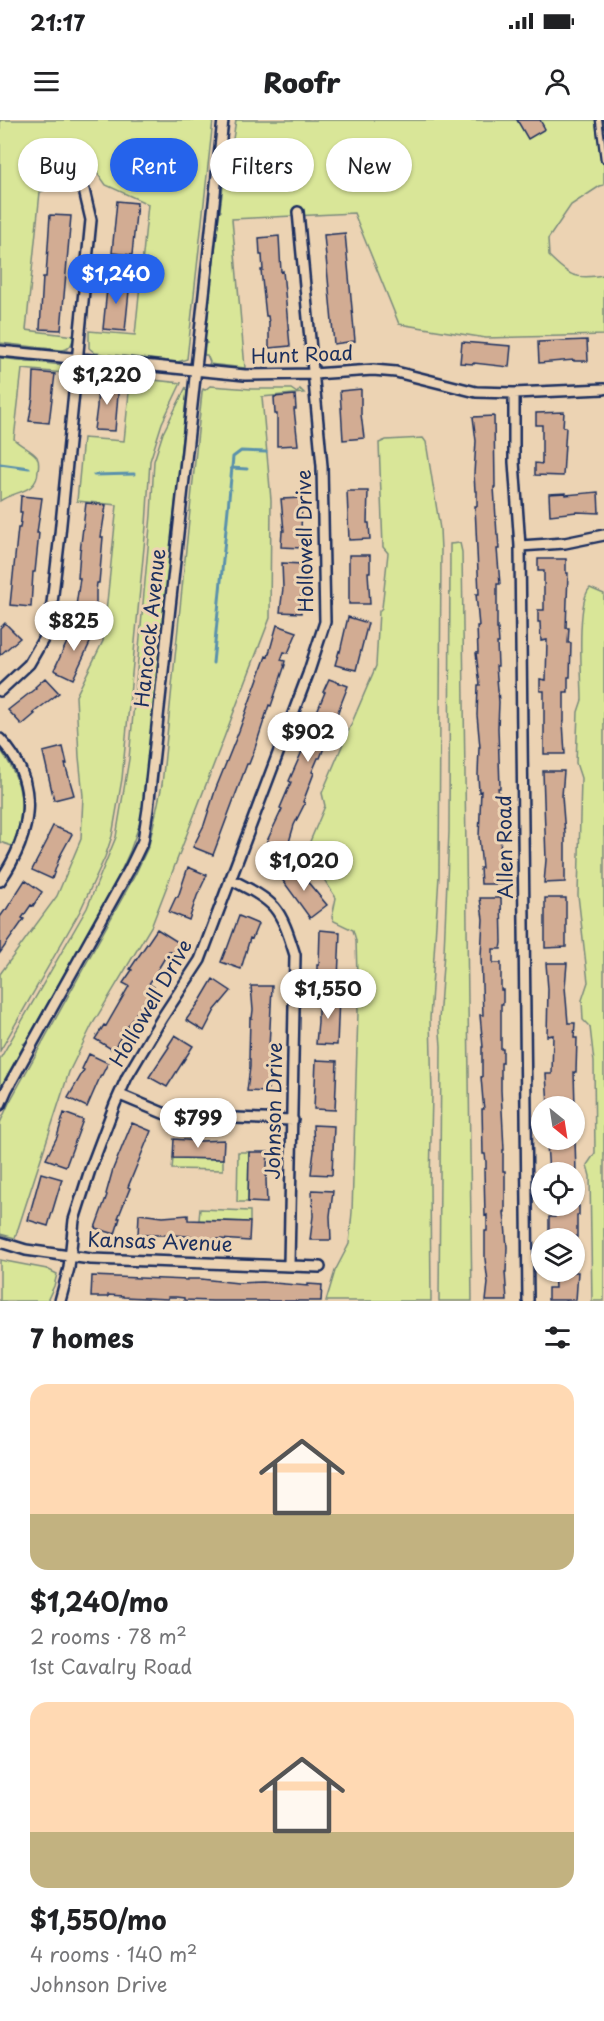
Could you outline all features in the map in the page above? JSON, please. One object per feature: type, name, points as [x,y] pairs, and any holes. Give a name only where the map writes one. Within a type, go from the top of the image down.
[{"type":"street","name":"Hancock Avenue","points":[[0,1105],[129,870],[142,841],[150,792],[223,120]]},
{"type":"street","points":[[0,691],[29,664],[49,629],[78,358],[90,220],[84,192]]},
{"type":"street","name":"Hollowell Drive","points":[[60,1301],[71,1257],[74,1220],[90,1170],[127,1077],[200,960],[296,706],[325,622],[322,466],[298,212]]},
{"type":"street","name":"Hunt Road","points":[[0,351],[245,375],[373,370],[396,372],[476,392],[514,393],[604,389]]},
{"type":"street","name":"Allen Road","points":[[514,393],[514,462],[520,546],[528,1301]]},
{"type":"street","points":[[520,546],[565,543],[604,535]]},
{"type":"street","points":[[0,739],[8,747],[21,770],[28,797],[26,829],[12,864],[0,881]]},
{"type":"street","name":"Johnson Drive","points":[[231,879],[258,894],[274,908],[287,931],[295,955],[289,1264]]},
{"type":"street","points":[[120,1095],[163,1113],[179,1116],[292,1120]]},
{"type":"street","name":"Kansas Avenue","points":[[0,1242],[26,1250],[71,1257],[320,1267]]},
{"type":"lane","points":[[599,120],[604,159]]},
{"type":"green space","points":[[0,120],[213,120],[187,359],[178,362],[95,353],[89,348],[89,331],[135,335],[148,204],[121,192],[198,192],[198,138],[110,138],[110,187],[98,173],[98,138],[18,138],[18,192],[40,192],[26,330],[74,336],[69,348],[61,350],[0,343]]},
{"type":"green space","points":[[236,120],[604,120],[604,185],[571,205],[548,239],[549,256],[568,272],[586,277],[604,275],[604,335],[486,338],[399,324],[354,213],[232,219],[245,368],[209,364],[207,355],[204,355],[207,343],[205,341],[222,192],[314,192],[314,138],[233,138]]},
{"type":"green space","points":[[0,358],[65,367],[64,373],[22,369],[14,439],[37,457],[37,478],[29,488],[0,501]]},
{"type":"green space","points":[[86,373],[181,383],[162,423],[150,461],[122,779],[112,836],[105,857],[80,911],[0,1051],[0,974],[57,896],[81,839],[83,796],[76,696],[103,641],[117,505],[77,501],[83,438],[124,441],[130,383],[98,380],[97,385],[85,384],[83,382]]},
{"type":"green space","points":[[210,386],[291,389],[297,393],[300,389],[304,393],[262,397],[271,500],[270,618],[152,925],[92,1025],[69,1072],[15,1238],[0,1234],[0,1123],[135,875],[149,845],[162,785],[202,392]]},
{"type":"green space","points":[[185,389],[187,390],[148,756],[150,756],[140,823],[115,884],[0,1088],[0,1059],[87,908],[116,837],[129,759],[154,461],[163,433]]},
{"type":"green space","points":[[423,438],[426,442],[440,529],[441,550],[439,876],[430,1019],[431,1301],[326,1301],[335,1271],[349,1244],[352,1212],[358,1012],[356,940],[353,930],[334,921],[332,917],[336,898],[306,851],[325,806],[322,793],[376,666],[379,611],[382,608],[388,553],[383,547],[379,443],[386,440]]},
{"type":"green space","points":[[460,543],[462,552],[472,1301],[439,1301],[441,1046],[439,1020],[449,832],[450,544]]},
{"type":"green space","points":[[590,588],[604,594],[604,1301],[592,1301],[590,1176],[587,1165],[595,1153],[594,1062],[590,1027],[583,1020],[582,1000],[588,982],[578,895],[581,778],[576,763],[578,712],[582,700],[581,624],[586,596]]},
{"type":"green space","points":[[0,749],[14,772],[21,796],[20,820],[12,846],[0,842]]},
{"type":"green space","points":[[238,1152],[249,1152],[248,1202],[237,1202]]},
{"type":"green space","points":[[173,1158],[223,1159],[223,1170],[172,1169]]},
{"type":"green space","points":[[200,1209],[250,1211],[250,1222],[199,1220]]},
{"type":"green space","points":[[0,1260],[47,1269],[57,1274],[47,1301],[0,1301]]},
{"type":"building","points":[[517,120],[540,120],[545,129],[528,139]]},
{"type":"building","points":[[117,201],[137,203],[132,255],[112,253]]},
{"type":"building","points":[[50,215],[71,216],[61,330],[40,329]]},
{"type":"building","points":[[345,233],[355,341],[334,344],[324,235]]},
{"type":"building","points":[[279,236],[290,346],[269,348],[269,323],[268,316],[266,316],[259,238]]},
{"type":"building","points":[[108,279],[130,281],[125,331],[103,329]]},
{"type":"building","points":[[587,340],[588,361],[539,363],[538,342]]},
{"type":"building","points":[[462,342],[511,346],[509,367],[460,363]]},
{"type":"building","points":[[34,372],[55,374],[49,423],[29,421]]},
{"type":"building","points":[[98,380],[119,382],[115,431],[94,430]]},
{"type":"building","points":[[361,389],[364,438],[343,440],[340,391]]},
{"type":"building","points":[[295,395],[296,409],[294,409],[298,445],[277,446],[277,414],[275,414],[274,397]]},
{"type":"building","points":[[564,412],[563,427],[566,427],[563,476],[535,475],[535,463],[542,464],[542,425],[536,425],[536,413]]},
{"type":"building","points":[[494,416],[494,487],[500,584],[497,584],[499,643],[497,643],[498,666],[496,666],[499,702],[500,788],[498,788],[501,809],[500,871],[502,884],[481,884],[479,837],[481,791],[479,792],[478,775],[480,747],[477,715],[478,685],[480,685],[476,653],[478,653],[477,626],[479,626],[476,594],[479,594],[475,506],[477,506],[477,491],[475,491],[474,474],[476,441],[473,417]]},
{"type":"building","points":[[347,491],[368,491],[367,523],[369,523],[370,539],[349,540]]},
{"type":"building","points":[[598,492],[599,513],[577,512],[550,515],[549,494]]},
{"type":"building","points":[[21,496],[42,498],[31,607],[10,605],[18,528],[20,528],[22,512],[20,512]]},
{"type":"building","points":[[302,498],[302,548],[281,547],[282,531],[284,531],[281,499]]},
{"type":"building","points":[[86,503],[106,505],[101,537],[103,537],[99,583],[97,583],[96,591],[96,615],[75,613]]},
{"type":"building","points":[[349,555],[370,555],[370,572],[368,572],[370,604],[349,604]]},
{"type":"building","points":[[538,559],[566,559],[566,573],[568,573],[566,628],[569,628],[568,643],[571,643],[568,692],[564,692],[565,754],[544,754],[544,691],[540,691],[540,679],[546,680],[547,640],[541,641],[540,622],[538,622],[538,610],[544,610],[544,571],[538,571]]},
{"type":"building","points":[[282,563],[303,564],[301,613],[280,612],[283,588]]},
{"type":"building","points":[[348,617],[368,623],[356,670],[335,665]]},
{"type":"building","points":[[5,623],[20,638],[0,655],[0,628]]},
{"type":"building","points":[[75,625],[94,634],[73,679],[54,670]]},
{"type":"building","points":[[277,625],[297,632],[288,653],[284,652],[281,660],[285,661],[285,665],[271,706],[269,705],[254,751],[213,855],[193,847],[204,825],[266,656],[268,657]]},
{"type":"building","points":[[45,678],[59,693],[33,713],[35,714],[22,725],[8,710]]},
{"type":"building","points":[[329,679],[348,686],[320,758],[312,772],[314,773],[303,802],[305,803],[294,825],[287,849],[267,841],[282,809],[280,808],[291,782],[289,781]]},
{"type":"building","points":[[63,747],[67,764],[65,764],[74,795],[54,800],[43,752]]},
{"type":"building","points":[[543,771],[564,771],[562,796],[565,882],[544,883],[546,860]]},
{"type":"building","points":[[53,826],[72,834],[60,856],[52,879],[32,870]]},
{"type":"building","points":[[298,866],[306,880],[327,905],[310,918],[281,878]]},
{"type":"building","points":[[188,867],[207,875],[189,920],[169,912],[178,897]]},
{"type":"building","points":[[25,880],[42,892],[0,953],[0,917]]},
{"type":"building","points":[[480,898],[501,898],[502,943],[501,949],[493,949],[493,963],[501,963],[501,990],[503,990],[501,1090],[507,1301],[486,1301],[488,1283],[485,1231],[487,1231],[487,1215],[485,1216],[484,1169],[486,1169],[486,1162],[485,1154],[483,1154],[482,1109],[484,1109],[481,1077],[483,1047],[480,1015],[483,1015],[481,956],[483,919]]},
{"type":"building","points":[[545,898],[566,898],[566,947],[545,948]]},
{"type":"building","points":[[239,916],[258,924],[252,939],[250,938],[241,969],[221,962]]},
{"type":"building","points":[[157,929],[181,944],[175,954],[169,951],[149,984],[154,987],[113,1050],[95,1039],[104,1025],[106,1026],[129,986],[123,983],[132,970],[130,969]]},
{"type":"building","points":[[320,930],[340,932],[338,980],[317,979]]},
{"type":"building","points":[[546,963],[567,963],[565,987],[568,1023],[575,1023],[574,1038],[577,1038],[575,1096],[547,1096],[546,1074],[552,1074],[553,1035],[547,1036]]},
{"type":"building","points":[[213,979],[231,991],[215,1010],[204,1031],[186,1020]]},
{"type":"building","points":[[251,986],[272,986],[268,1092],[247,1091],[250,1067],[250,1018],[252,1018],[253,1010]]},
{"type":"building","points":[[318,995],[339,996],[337,1045],[316,1044]]},
{"type":"building","points":[[175,1035],[193,1046],[167,1087],[149,1077]]},
{"type":"building","points":[[89,1054],[108,1063],[87,1107],[68,1098],[84,1070],[82,1069]]},
{"type":"building","points":[[316,1060],[337,1061],[335,1110],[314,1109]]},
{"type":"building","points":[[64,1113],[83,1120],[66,1166],[46,1159],[57,1137]]},
{"type":"building","points":[[132,1123],[151,1131],[128,1187],[130,1188],[118,1218],[120,1218],[115,1234],[95,1228],[107,1195],[113,1169]]},
{"type":"building","points":[[313,1125],[334,1126],[332,1175],[311,1174],[314,1151]]},
{"type":"building","points":[[174,1139],[224,1140],[223,1159],[173,1158]]},
{"type":"building","points":[[547,1150],[575,1150],[576,1162],[548,1162]]},
{"type":"building","points":[[249,1152],[268,1152],[267,1203],[248,1202]]},
{"type":"building","points":[[41,1173],[62,1179],[48,1226],[28,1220]]},
{"type":"building","points":[[312,1190],[333,1191],[330,1216],[331,1240],[310,1240],[313,1216]]},
{"type":"building","points":[[139,1214],[163,1217],[188,1215],[188,1220],[250,1222],[249,1241],[198,1239],[198,1237],[174,1235],[138,1235]]},
{"type":"building","points":[[577,1216],[577,1228],[549,1228],[549,1217]]},
{"type":"building","points":[[92,1276],[322,1285],[321,1301],[212,1301],[184,1300],[184,1298],[176,1297],[168,1297],[168,1299],[108,1295],[108,1297],[91,1297]]},
{"type":"building","points":[[555,1282],[577,1282],[576,1300],[548,1300],[548,1288],[555,1288]]},
{"type":"waterway","points":[[213,663],[233,457],[241,451],[266,452]]},
{"type":"waterway","points":[[0,464],[29,468]]},
{"type":"waterway","points":[[231,468],[247,469]]},
{"type":"waterway","points":[[94,475],[134,474]]}]
